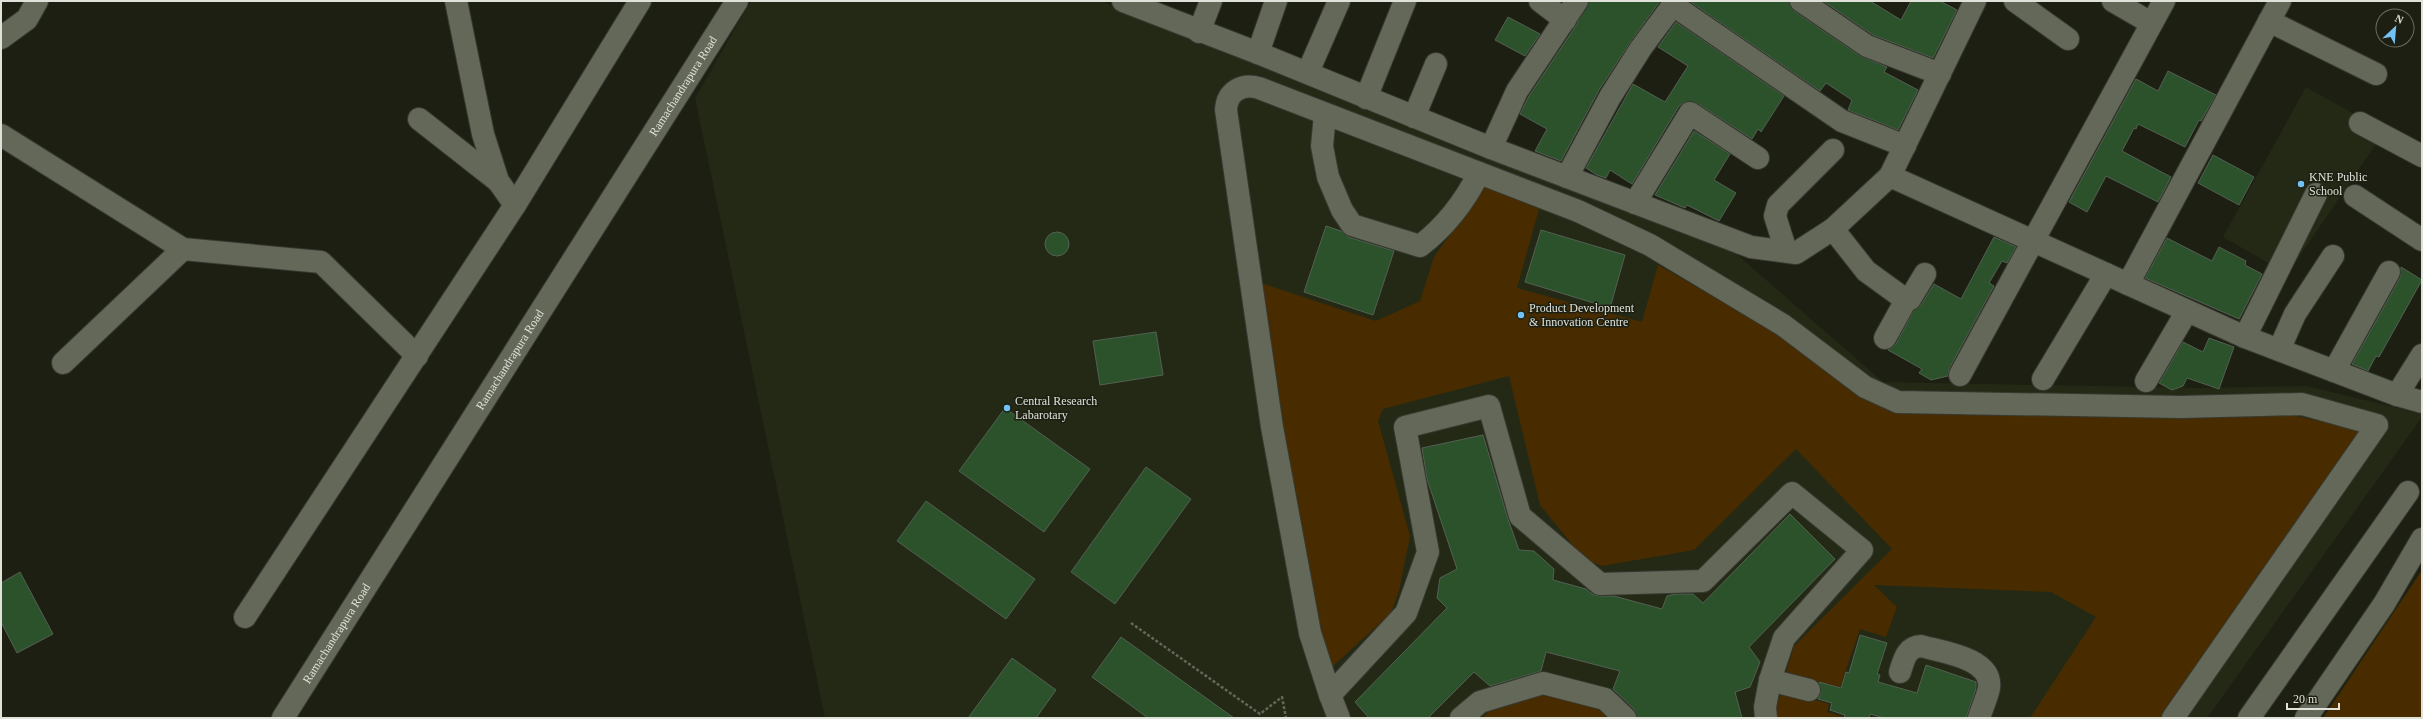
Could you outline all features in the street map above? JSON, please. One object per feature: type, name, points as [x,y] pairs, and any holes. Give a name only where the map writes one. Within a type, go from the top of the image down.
[{"type":"street","points":[[1,38],[27,19],[37,1]]},
{"type":"street","points":[[456,1],[483,134],[498,182]]},
{"type":"street","points":[[245,617],[515,205],[640,1]]},
{"type":"street","name":"Ramachandrapura Road","points":[[283,718],[737,1]]},
{"type":"street","points":[[1123,1],[1151,6],[1199,32],[1258,52],[1366,98],[1491,148],[1751,247],[1796,253],[1832,229],[1890,176],[1940,74],[1970,3]]},
{"type":"street","points":[[1199,32],[1211,1]]},
{"type":"street","points":[[1258,52],[1276,1]]},
{"type":"street","points":[[1308,72],[1339,1]]},
{"type":"street","points":[[1366,98],[1405,1]]},
{"type":"street","points":[[1540,1],[1565,20]]},
{"type":"street","points":[[1491,148],[1517,91],[1577,1]]},
{"type":"street","points":[[1802,1],[1867,46],[1940,74]]},
{"type":"street","points":[[2015,1],[2068,39]]},
{"type":"street","points":[[2113,1],[2151,23]]},
{"type":"street","points":[[1960,375],[2035,241],[2164,1]]},
{"type":"street","points":[[2128,284],[2280,1]]},
{"type":"street","points":[[1567,177],[1610,97],[1641,48],[1675,3],[1842,121],[1905,146]]},
{"type":"street","points":[[2269,21],[2376,74]]},
{"type":"street","points":[[1414,117],[1436,64]]},
{"type":"street","points":[[1339,718],[1310,633],[1272,427],[1226,110],[1228,98],[1232,93],[1237,89],[1252,86],[1578,211],[1650,245],[1783,326],[1865,387],[1898,402],[2181,407],[2302,404],[2377,425],[2174,718]]},
{"type":"street","points":[[1324,114],[1322,146],[1328,178],[1342,210],[1352,225],[1420,246],[1441,228],[1458,209],[1479,173]]},
{"type":"street","points":[[1635,203],[1690,114],[1758,158]]},
{"type":"street","points":[[419,119],[498,182],[515,205]]},
{"type":"street","points":[[2360,123],[2422,156]]},
{"type":"street","points":[[1,135],[183,249],[321,262],[417,356]]},
{"type":"street","points":[[1786,251],[1775,216],[1778,205],[1833,150]]},
{"type":"street","points":[[1890,176],[2245,337],[2397,395],[2422,402]]},
{"type":"street","points":[[2245,337],[2316,194]]},
{"type":"street","points":[[2355,196],[2422,240]]},
{"type":"street","points":[[1832,229],[1866,271],[1906,300]]},
{"type":"street","points":[[63,363],[183,249]]},
{"type":"street","points":[[2279,350],[2296,314],[2333,256]]},
{"type":"street","points":[[2334,371],[2389,272]]},
{"type":"street","points":[[1885,338],[1906,300],[1910,299],[1925,274]]},
{"type":"street","points":[[2043,379],[2106,274]]},
{"type":"street","points":[[2146,381],[2187,311]]},
{"type":"street","points":[[2397,395],[2422,355]]},
{"type":"street","points":[[1330,694],[1406,613],[1428,552],[1405,427],[1489,406],[1520,516],[1600,584],[1703,581],[1792,493],[1862,550],[1784,638],[1770,680],[1765,707],[1766,718]]},
{"type":"street","points":[[2250,718],[2408,492]]},
{"type":"street","points":[[2306,718],[2384,604],[2422,539]]},
{"type":"street","points":[[1900,672],[1907,652],[1916,646],[1977,663],[1985,671],[1989,688],[1980,718]]},
{"type":"street","points":[[1770,680],[1809,690]]},
{"type":"street","points":[[1461,718],[1480,702],[1543,683],[1605,699],[1625,718]]},
{"type":"path","points":[[1131,623],[1260,714],[1282,697],[1286,718]]},
{"type":"shaded area","points":[[751,1],[1100,1],[1176,27],[1731,249],[1883,382],[2198,388],[2307,386],[2422,414],[2422,417],[2207,718],[825,718],[695,98]]},
{"type":"shaded area","name":"KNE Public School","points":[[2306,87],[2385,131],[2280,285],[2254,330],[2237,323],[2268,263],[2223,237]]},
{"type":"shaded area","points":[[1484,187],[1539,209],[1517,288],[1642,322],[1658,265],[1776,332],[1859,397],[1899,414],[2292,415],[2361,431],[2165,718],[2030,718],[2096,617],[2051,592],[1874,585],[1897,607],[1886,637],[1860,629],[1840,687],[1786,673],[1794,646],[1892,549],[1796,449],[1694,550],[1602,566],[1584,559],[1540,505],[1509,376],[1383,409],[1378,421],[1410,536],[1399,591],[1391,613],[1331,668],[1316,634],[1258,282],[1376,321],[1420,301],[1434,257]]},
{"type":"shaded area","points":[[2422,570],[2422,718],[2323,718]]},
{"type":"shaded area","points":[[1780,690],[1829,704],[1827,712],[1841,716],[1840,718],[1775,718],[1773,713]]},
{"type":"shaded area","points":[[1536,693],[1603,708],[1613,718],[1483,718],[1495,704]]},
{"type":"building","points":[[1589,1],[1660,1],[1631,41],[1599,90],[1561,161],[1535,151],[1547,129],[1520,114],[1529,96],[1575,27]]},
{"type":"building","points":[[1689,1],[1789,1],[1794,11],[1860,56],[1887,67],[1884,72],[1918,90],[1898,130],[1848,110],[1852,100],[1826,83],[1820,91]]},
{"type":"building","points":[[1823,1],[1870,1],[1901,20],[1911,1],[1940,1],[1957,10],[1933,58],[1873,35]]},
{"type":"building","points":[[1508,17],[1540,34],[1525,56],[1495,40]]},
{"type":"building","points":[[1676,22],[1784,96],[1761,132],[1758,129],[1752,139],[1697,103],[1685,102],[1679,106],[1632,184],[1610,170],[1606,178],[1597,175],[1586,168],[1633,84],[1665,102],[1688,66],[1658,47]]},
{"type":"building","points":[[2168,71],[2216,95],[2201,121],[2199,120],[2185,147],[2138,124],[2136,129],[2134,128],[2122,151],[2171,177],[2158,202],[2106,176],[2087,212],[2069,202],[2136,79],[2158,91]]},
{"type":"building","points":[[1694,131],[1730,154],[1714,180],[1736,193],[1719,221],[1687,205],[1685,208],[1655,195]]},
{"type":"building","points":[[2213,155],[2254,177],[2239,205],[2198,183]]},
{"type":"building","points":[[1326,226],[1341,231],[1348,237],[1394,251],[1373,315],[1304,292]]},
{"type":"building","points":[[1541,230],[1625,255],[1610,308],[1525,282]]},
{"type":"building","points":[[1057,232],[1066,235],[1069,244],[1066,253],[1057,256],[1048,253],[1045,244],[1048,235]]},
{"type":"building","points":[[1994,237],[2016,247],[2007,263],[2002,261],[1989,283],[1994,286],[1949,369],[1948,376],[1931,380],[1919,373],[1922,369],[1888,350],[1896,344],[1914,310],[1921,305],[1934,284],[1961,299]]},
{"type":"building","points":[[2167,238],[2212,261],[2219,247],[2246,261],[2245,265],[2262,274],[2239,319],[2145,278]]},
{"type":"building","points":[[2401,267],[2422,280],[2379,357],[2376,356],[2368,371],[2352,364],[2400,278]]},
{"type":"building","points":[[1156,332],[1163,375],[1100,385],[1093,341]]},
{"type":"building","points":[[2209,338],[2234,347],[2219,389],[2187,378],[2183,386],[2172,390],[2159,383],[2183,342],[2203,352]]},
{"type":"building","points":[[1005,408],[1090,469],[1044,532],[959,471]]},
{"type":"building","points":[[1483,435],[1508,519],[1519,550],[1534,551],[1554,569],[1553,580],[1586,589],[1592,594],[1600,596],[1614,596],[1662,609],[1667,596],[1675,594],[1693,594],[1703,603],[1790,514],[1835,559],[1749,647],[1760,662],[1750,687],[1735,692],[1742,718],[1637,718],[1634,709],[1613,689],[1620,671],[1546,652],[1541,671],[1490,686],[1474,672],[1428,718],[1369,718],[1355,702],[1447,608],[1437,598],[1440,578],[1457,569],[1427,479],[1422,448]]},
{"type":"building","points":[[1146,467],[1191,499],[1115,604],[1071,572]]},
{"type":"building","points":[[926,501],[1035,579],[1006,619],[897,541]]},
{"type":"building","points":[[20,572],[53,634],[17,653],[1,622],[1,583]]},
{"type":"building","points":[[1860,635],[1887,643],[1877,674],[1880,675],[1878,682],[1917,693],[1926,665],[1976,682],[1976,689],[1966,718],[1884,718],[1870,714],[1869,718],[1844,718],[1845,715],[1830,710],[1832,703],[1818,699],[1821,693],[1819,682],[1841,688],[1846,672],[1849,673]]},
{"type":"building","points":[[1121,637],[1234,718],[1148,718],[1092,677]]},
{"type":"building","points":[[1012,658],[1056,690],[1036,718],[968,718]]},
{"type":"place","name":"KNE Public School","points":[[2301,184]]},
{"type":"place","name":"Product Development & Innovation Centre","points":[[1521,315]]},
{"type":"place","name":"Central Research Labarotary","points":[[1007,408]]}]
